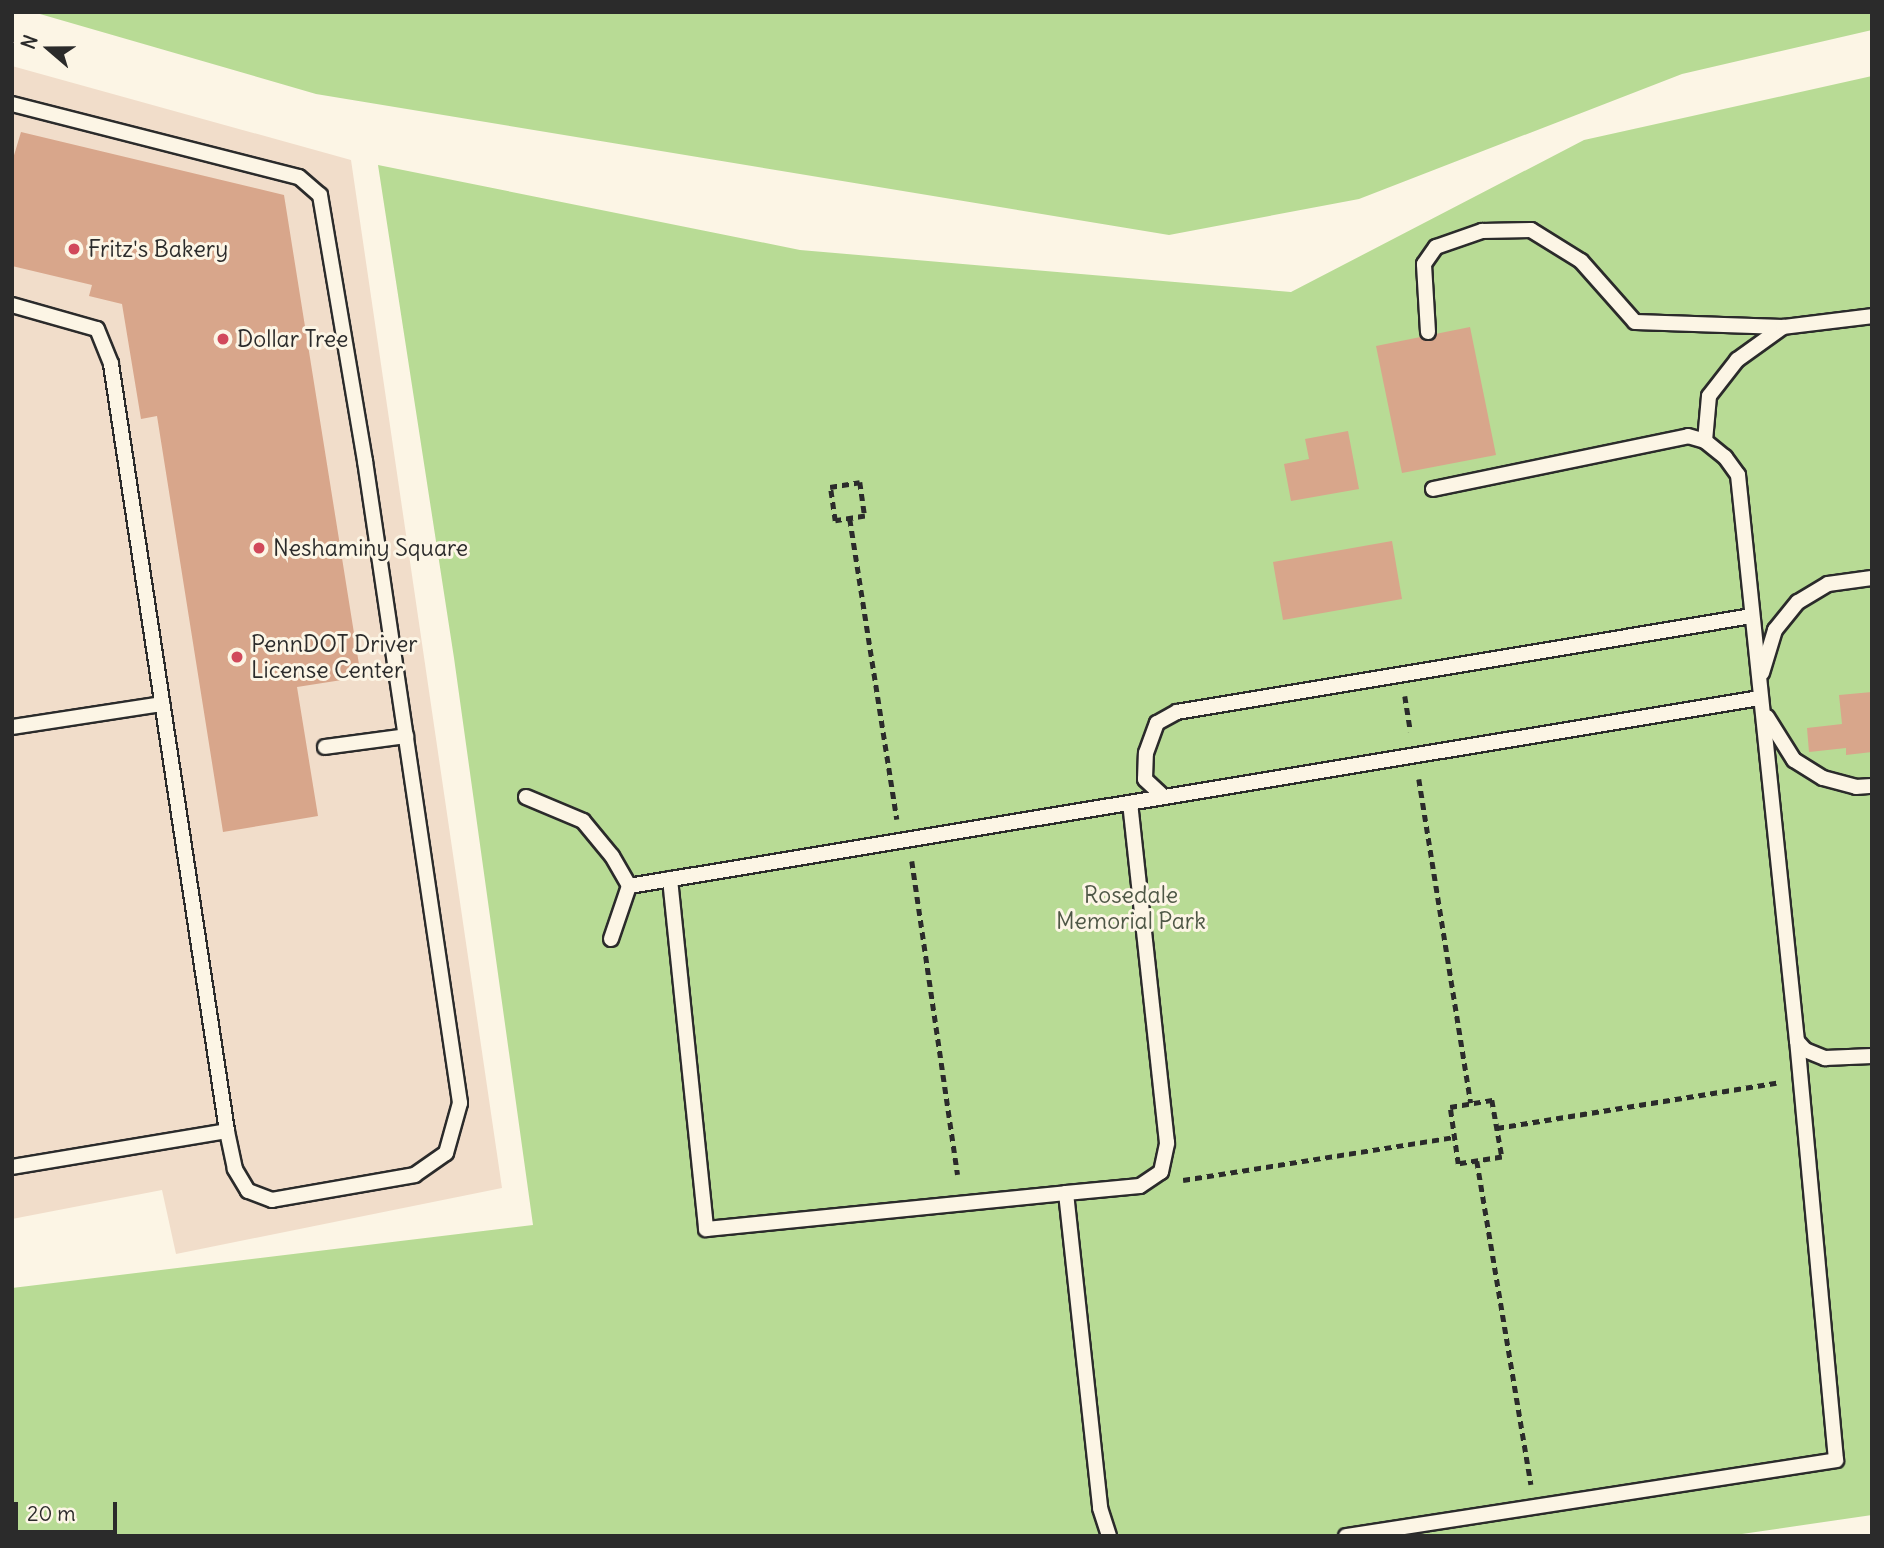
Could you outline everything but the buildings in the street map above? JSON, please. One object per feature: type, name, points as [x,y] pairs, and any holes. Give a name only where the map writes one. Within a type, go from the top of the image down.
[{"type":"lane","points":[[12,104],[299,177],[320,195],[406,736],[460,1103],[446,1153],[415,1175],[272,1200],[248,1191],[235,1169],[226,1131],[111,364],[97,329],[12,305]]},
{"type":"lane","points":[[1428,332],[1424,264],[1436,247],[1482,231],[1531,230],[1581,261],[1635,322],[1783,327],[1872,316]]},
{"type":"lane","points":[[1705,441],[1709,396],[1737,360],[1783,327]]},
{"type":"lane","points":[[1346,1536],[1836,1460],[1801,1079],[1738,475],[1705,441],[1688,436],[1433,489]]},
{"type":"lane","points":[[1872,578],[1828,584],[1798,602],[1775,630],[1763,663],[1760,698],[1773,732],[1794,760],[1823,778],[1856,787],[1872,786]]},
{"type":"lane","points":[[1164,797],[1144,779],[1146,753],[1157,723],[1177,712],[1752,616]]},
{"type":"lane","points":[[629,886],[1760,698]]},
{"type":"lane","points":[[12,727],[162,704]]},
{"type":"lane","points":[[325,747],[406,736]]},
{"type":"lane","points":[[526,797],[583,821],[629,886]]},
{"type":"lane","points":[[670,880],[706,1229],[1140,1186],[1161,1172],[1167,1143],[1130,803]]},
{"type":"lane","points":[[611,939],[629,886]]},
{"type":"lane","points":[[1797,1041],[1805,1051],[1825,1058],[1872,1056]]},
{"type":"lane","points":[[12,1167],[226,1131]]},
{"type":"lane","points":[[1066,1193],[1100,1508],[1109,1536]]},
{"type":"path","points":[[860,482],[865,516],[850,519],[835,521],[830,487],[860,482]]},
{"type":"path","points":[[850,519],[958,1175]]},
{"type":"path","points":[[1401,674],[1471,1103]]},
{"type":"path","points":[[1497,1128],[1801,1079]]},
{"type":"path","points":[[1492,1100],[1502,1157],[1458,1164],[1450,1107],[1471,1103],[1492,1100]]},
{"type":"path","points":[[1140,1186],[1454,1137]]},
{"type":"path","points":[[1477,1161],[1535,1506]]},
{"type":"shaded area","points":[[12,66],[351,160],[502,1188],[176,1254],[162,1190],[12,1219]]},
{"type":"green space","points":[[33,12],[1872,12],[1872,30],[1682,74],[1359,199],[1169,235],[316,94]]},
{"type":"green space","name":"Rosedale Memorial Park","points":[[1872,76],[1872,1515],[1728,1536],[12,1536],[12,1288],[533,1225],[454,658],[378,165],[800,250],[1291,292],[1584,140]]},
{"type":"place","name":"Fritz's Bakery","points":[[74,249]]},
{"type":"place","name":"Dollar Tree","points":[[223,339]]},
{"type":"place","name":"Neshaminy Square","points":[[259,548]]},
{"type":"place","name":"PennDOT Driver License Center","points":[[237,657]]}]
